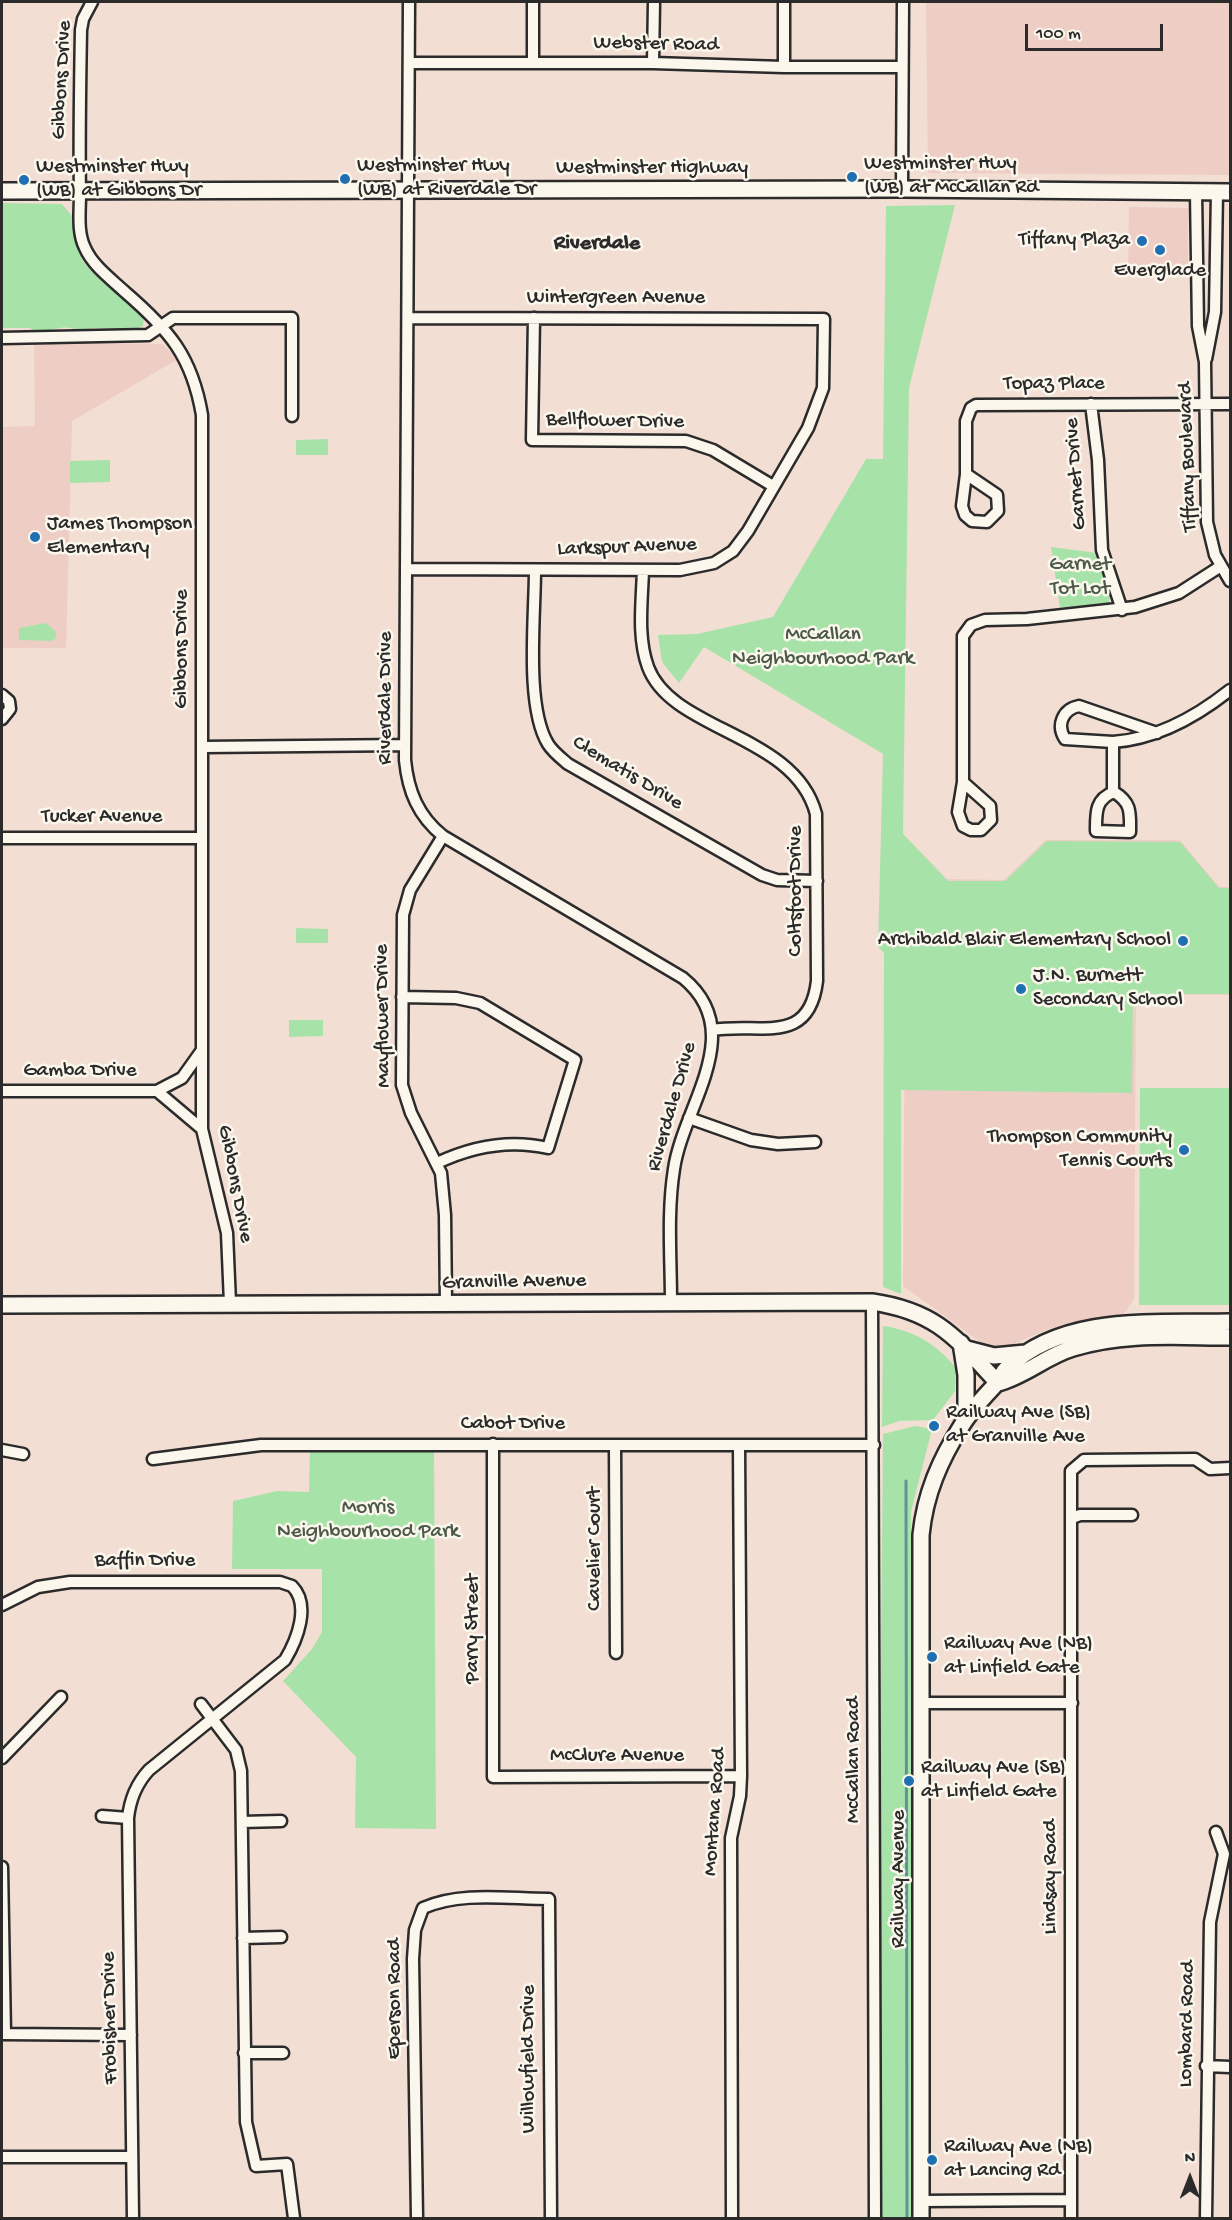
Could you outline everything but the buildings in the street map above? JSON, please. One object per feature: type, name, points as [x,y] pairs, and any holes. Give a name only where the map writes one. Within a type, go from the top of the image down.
[{"type":"main road","name":"Westminster Highway","points":[[2,191],[902,189],[1224,192]]},
{"type":"main road","name":"Granville Avenue","points":[[2,1305],[872,1302],[907,1309],[926,1316],[963,1346],[998,1383]]},
{"type":"main road","points":[[998,1383],[1005,1369],[1028,1352],[1069,1335],[1098,1327],[1142,1323],[1230,1322]]},
{"type":"main road","points":[[998,1383],[1011,1379],[1050,1356],[1100,1340],[1134,1336],[1230,1336]]},
{"type":"main road","points":[[966,1418],[963,1346],[994,1356],[1028,1352]]},
{"type":"main road","name":"Railway Avenue","points":[[921,2218],[921,1535],[924,1507],[942,1459],[966,1418],[987,1391],[998,1383]]},
{"type":"street","name":"Gibbons Drive","points":[[92,2],[83,19],[81,30],[80,231],[86,250],[112,280],[162,324],[176,342],[189,366],[198,391],[202,415],[202,1129],[226,1233],[230,1303]]},
{"type":"street","name":"Riverdale Drive","points":[[409,2],[406,772],[412,796],[424,818],[443,836],[683,978],[707,1008],[712,1030],[711,1055],[674,1165],[671,1194],[671,1302]]},
{"type":"street","points":[[533,2],[533,63]]},
{"type":"street","points":[[653,63],[654,2]]},
{"type":"street","points":[[784,2],[784,67]]},
{"type":"street","points":[[902,189],[903,2]]},
{"type":"street","name":"Webster Road","points":[[409,63],[653,63],[784,67],[902,67]]},
{"type":"street","name":"Tiffany Boulevard","points":[[1196,192],[1198,326],[1205,362],[1207,522],[1221,566],[1230,581]]},
{"type":"street","name":"Tiffany Boulevard","points":[[1205,362],[1215,319],[1224,192]]},
{"type":"street","points":[[2,338],[148,335],[173,318],[292,318],[292,416]]},
{"type":"street","name":"Wintergreen Avenue","points":[[408,318],[824,319]]},
{"type":"street","name":"Bellflower Drive","points":[[534,318],[532,440],[686,441],[713,450],[773,486]]},
{"type":"street","name":"Larkspur Avenue","points":[[407,569],[692,569],[724,557],[733,551],[748,531],[808,428],[819,404],[824,379],[824,319]]},
{"type":"street","name":"Garnet Drive","points":[[1090,404],[1098,460],[1102,550],[1122,610]]},
{"type":"street","name":"Topaz Place","points":[[966,474],[966,421],[971,408],[976,405],[1230,404]]},
{"type":"street","points":[[966,474],[997,495],[998,511],[987,522],[972,521],[963,510],[966,474]]},
{"type":"street","points":[[963,782],[963,636],[971,625],[985,620],[1122,610],[1151,604],[1179,592],[1221,566]]},
{"type":"street","name":"Clematis Drive","points":[[535,570],[535,703],[540,726],[555,753],[568,764],[762,875],[777,879],[817,881]]},
{"type":"street","name":"Coltsfoot Drive","points":[[643,570],[642,642],[654,679],[676,702],[776,760],[801,782],[816,814],[817,981],[815,997],[808,1013],[788,1025],[712,1030]]},
{"type":"street","points":[[1157,733],[1079,706],[1068,710],[1063,716],[1061,731],[1065,739],[1113,742],[1136,740],[1157,733],[1208,708],[1230,690]]},
{"type":"street","points":[[2,695],[9,701],[10,709],[2,719]]},
{"type":"street","points":[[1113,742],[1113,792]]},
{"type":"street","points":[[203,747],[405,745]]},
{"type":"street","name":"Mayflower Drive","points":[[443,836],[410,890],[402,926],[402,1084],[411,1113],[437,1163],[444,1199],[446,1305]]},
{"type":"street","name":"Tucker Avenue","points":[[2,838],[202,838]]},
{"type":"street","points":[[402,997],[456,998],[480,1003],[575,1060],[548,1148],[498,1144],[471,1150],[437,1163]]},
{"type":"street","name":"Gamba Drive","points":[[2,1091],[157,1092],[182,1078],[197,1061],[203,1048]]},
{"type":"street","name":"Gamba Drive","points":[[157,1092],[202,1129]]},
{"type":"street","points":[[689,1118],[751,1140],[778,1144],[815,1142]]},
{"type":"street","name":"McCallan Road","points":[[872,1302],[875,2218]]},
{"type":"street","name":"Parry Street","points":[[493,1444],[493,1777]]},
{"type":"street","name":"Cabot Drive","points":[[153,1459],[261,1445],[874,1445]]},
{"type":"street","name":"Cavelier Court","points":[[615,1445],[616,1653]]},
{"type":"street","name":"Montana Road","points":[[732,2218],[731,1838],[740,1796],[741,1776],[740,1445]]},
{"type":"street","points":[[2,1450],[23,1454]]},
{"type":"street","name":"Lindsay Road","points":[[1071,2218],[1071,1471],[1084,1460],[1195,1459],[1210,1469],[1230,1468]]},
{"type":"street","points":[[1072,1518],[1080,1515],[1132,1515]]},
{"type":"street","name":"Baffin Drive","points":[[2,1605],[38,1587],[70,1581],[280,1582],[292,1586]]},
{"type":"street","name":"Frobisher Drive","points":[[133,2218],[128,1818],[132,1795],[141,1779],[212,1718],[275,1670],[292,1648],[299,1626],[301,1607],[299,1594],[292,1586]]},
{"type":"street","points":[[2,1758],[61,1696]]},
{"type":"street","points":[[922,1703],[1072,1703]]},
{"type":"street","points":[[201,1704],[228,1738],[240,1760],[244,2112],[256,2166],[287,2164],[294,2218]]},
{"type":"street","name":"McClure Avenue","points":[[493,1777],[741,1776]]},
{"type":"street","points":[[102,1816],[128,1818]]},
{"type":"street","points":[[242,1822],[281,1821]]},
{"type":"street","name":"Lombard Road","points":[[1206,2218],[1206,2066],[1210,1922],[1224,1854],[1216,1832]]},
{"type":"street","points":[[2,1867],[3,2034],[131,2035]]},
{"type":"street","name":"Eperson Road","points":[[417,2218],[413,1959],[418,1917],[423,1908],[451,1899],[549,1899]]},
{"type":"street","name":"Willowfield Drive","points":[[549,1899],[551,2218]]},
{"type":"street","points":[[243,1938],[281,1937]]},
{"type":"street","points":[[244,2053],[283,2052]]},
{"type":"street","points":[[1206,2066],[1230,2067]]},
{"type":"street","points":[[2,2157],[131,2157]]},
{"type":"street","points":[[921,2201],[1071,2200]]},
{"type":"shaded area","points":[[926,2],[1230,2],[1230,175],[928,173]]},
{"type":"shaded area","points":[[1129,207],[1188,208],[1188,269],[1128,267]]},
{"type":"shaded area","name":"James Thompson Elementary","points":[[34,342],[162,344],[178,359],[72,421],[66,648],[2,648],[2,427],[35,426]]},
{"type":"shaded area","name":"J.N. Burnett Secondary School","points":[[906,837],[947,879],[1004,880],[1046,840],[1180,840],[1219,887],[1230,887],[1230,995],[1136,994],[1134,1299],[1124,1314],[1049,1329],[994,1352],[903,1286]]},
{"type":"green space","points":[[2,203],[62,204],[72,216],[83,262],[144,317],[143,326],[133,330],[94,328],[81,332],[63,328],[38,333],[30,328],[2,328]]},
{"type":"green space","name":"McCallan Neighbourhood Park","points":[[955,205],[909,388],[903,834],[948,881],[1005,881],[1047,841],[1180,842],[1219,888],[1230,888],[1230,994],[1133,994],[1132,1093],[901,1090],[901,1294],[883,1287],[884,953],[878,947],[883,754],[704,647],[679,683],[662,662],[658,635],[697,634],[773,617],[866,459],[883,459],[886,206]]},
{"type":"green space","points":[[328,439],[328,455],[296,455],[296,440]]},
{"type":"green space","points":[[110,460],[110,482],[70,483],[70,461]]},
{"type":"green space","name":"Garnet Tot Lot","points":[[1051,547],[1097,553],[1110,594],[1109,604],[1105,607],[1060,607]]},
{"type":"green space","points":[[46,623],[56,632],[56,638],[52,641],[19,640],[19,628]]},
{"type":"green space","points":[[296,928],[328,929],[328,943],[296,943]]},
{"type":"green space","points":[[289,1020],[323,1020],[323,1036],[289,1037]]},
{"type":"green space","points":[[1140,1088],[1230,1088],[1230,1305],[1139,1305]]},
{"type":"green space","points":[[883,1326],[904,1331],[924,1340],[949,1359],[956,1368],[955,1391],[933,1420],[899,1421],[882,1427]]},
{"type":"green space","points":[[915,1426],[932,1429],[911,1512],[911,2218],[876,2218],[883,1434]]},
{"type":"green space","name":"Morris Neighbourhood Park","points":[[310,1448],[434,1450],[436,1829],[355,1828],[356,1757],[283,1681],[312,1649],[322,1632],[322,1569],[232,1569],[233,1501],[277,1491],[309,1492]]},
{"type":"waterway","points":[[906,1481],[907,2218]]},
{"type":"place","name":"Westminster Hwy (WB) at McCallan Rd","points":[[852,177]]},
{"type":"place","name":"Westminster Hwy (WB) at Riverdale Dr","points":[[345,179]]},
{"type":"place","name":"Westminster Hwy (WB) at Gibbons Dr","points":[[24,180]]},
{"type":"place","name":"Tiffany Plaza","points":[[1142,241]]},
{"type":"place","name":"Everglade","points":[[1160,250]]},
{"type":"place","name":"James Thompson Elementary","points":[[35,537]]},
{"type":"place","name":"Archibald Blair Elementary School","points":[[1183,941]]},
{"type":"place","name":"J.N. Burnett Secondary School","points":[[1021,989]]},
{"type":"place","name":"Thompson Community Tennis Courts","points":[[1184,1150]]},
{"type":"place","name":"Railway Ave (SB) at Granville Ave","points":[[934,1426]]},
{"type":"place","name":"Railway Ave (NB) at Linfield Gate","points":[[932,1657]]},
{"type":"place","name":"Railway Ave (SB) at Linfield Gate","points":[[909,1781]]},
{"type":"place","name":"Railway Ave (NB) at Lancing Rd","points":[[932,2160]]},
{"type":"district","name":"Riverdale","points":[[597,245]]}]
